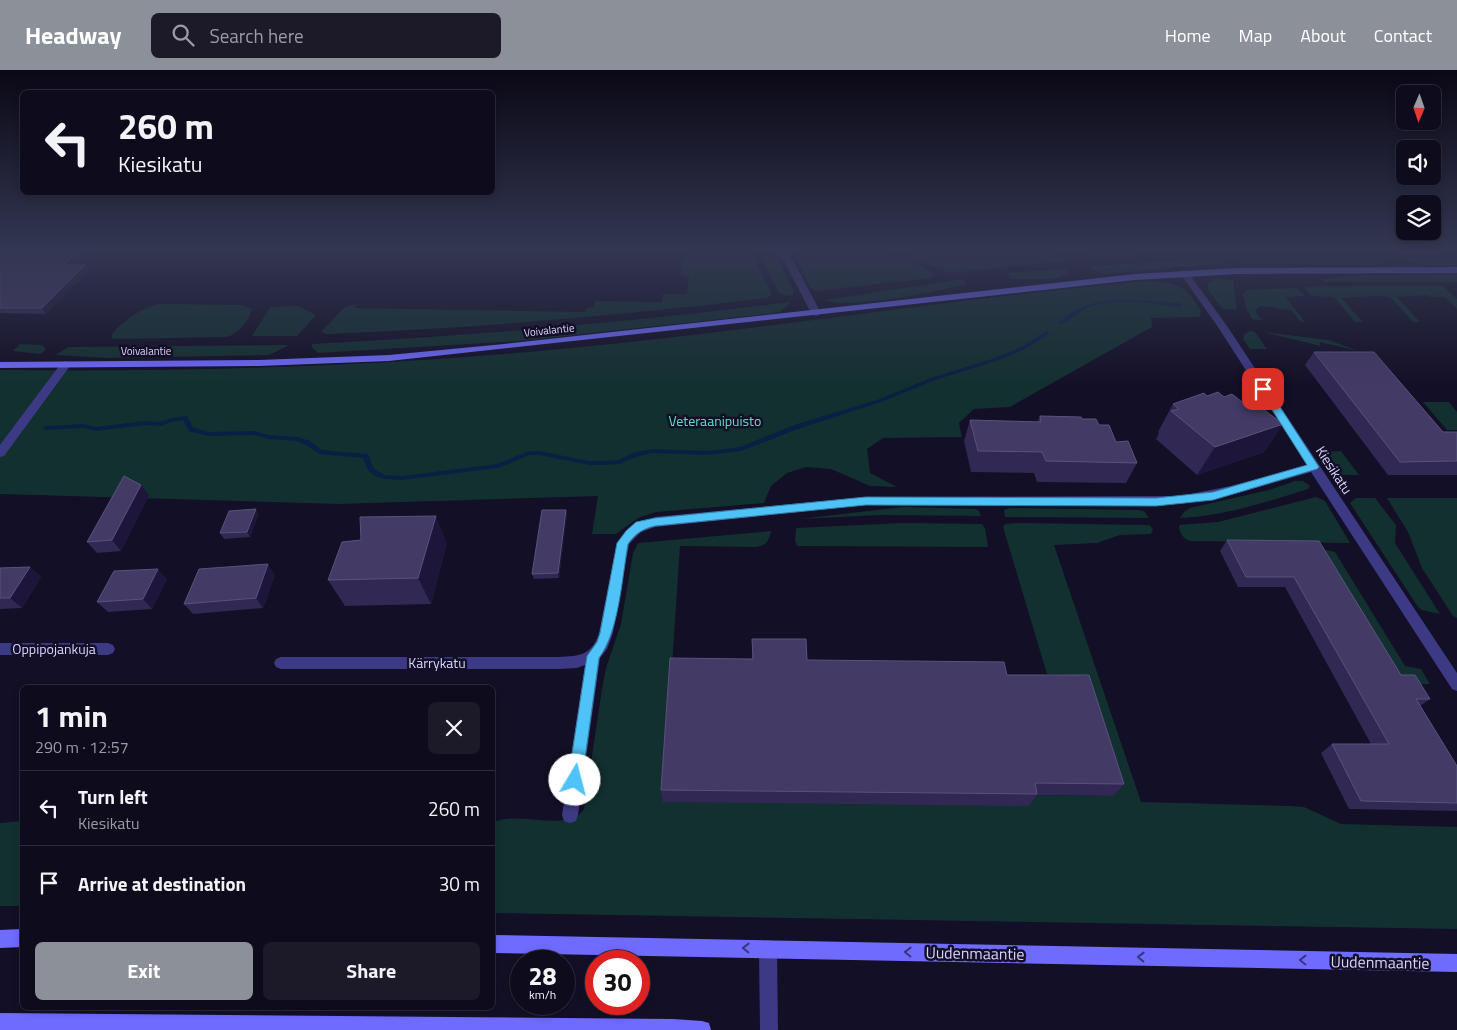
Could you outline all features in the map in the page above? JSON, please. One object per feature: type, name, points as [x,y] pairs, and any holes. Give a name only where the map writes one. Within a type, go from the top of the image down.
[{"type":"street","points":[[807,296],[816,313]]},
{"type":"street","name":"Voivalantie","points":[[0,365],[259,363],[389,358],[962,296]]},
{"type":"street","name":"Kiesikatu","points":[[1200,296],[1222,326],[1457,684]]},
{"type":"street","points":[[0,453],[66,364]]},
{"type":"street","points":[[570,815],[593,656],[602,645],[606,633],[623,543],[640,525],[866,501],[1180,500],[1213,496],[1243,489],[1314,467]]},
{"type":"street","name":"Oppipojankuja","points":[[0,649],[108,649]]},
{"type":"street","name":"Kärrykatu","points":[[280,663],[559,663],[577,662],[593,656]]},
{"type":"street","points":[[0,939],[20,938]]},
{"type":"street","name":"Uudenmaantie","points":[[495,944],[1457,963]]},
{"type":"street","points":[[768,949],[769,1030]]},
{"type":"street","points":[[0,1022],[673,1028],[702,1030]]},
{"type":"green space","points":[[663,296],[771,296],[767,298],[602,316],[437,328],[327,334],[321,332],[345,307],[356,304],[355,308],[585,312],[587,308],[594,307],[595,301],[662,302]]},
{"type":"green space","points":[[853,296],[908,296],[854,303],[825,300]]},
{"type":"green space","name":"Veteraanipuisto","points":[[1191,296],[1201,311],[1200,317],[1151,318],[1152,327],[1010,407],[974,409],[959,423],[962,437],[883,438],[867,449],[870,473],[897,487],[870,486],[831,469],[806,467],[787,473],[771,486],[764,503],[656,512],[638,518],[616,534],[592,534],[598,496],[338,504],[0,494],[0,370],[280,367],[490,355],[633,342],[999,297]]},
{"type":"green space","points":[[1213,296],[1235,296],[1237,310],[1223,309]]},
{"type":"green space","points":[[1243,296],[1305,296],[1286,297],[1305,322],[1301,322],[1291,310],[1263,306],[1259,306],[1255,311],[1262,320],[1252,319],[1246,308]]},
{"type":"green space","points":[[1311,296],[1416,296],[1397,297],[1420,322],[1413,322],[1390,297],[1341,298],[1363,322],[1355,322],[1334,297]]},
{"type":"green space","points":[[1429,296],[1453,296],[1457,299],[1457,309],[1445,297]]},
{"type":"green space","points":[[791,302],[780,312],[519,341],[318,353],[312,347],[312,344],[432,337],[612,322]]},
{"type":"green space","points":[[158,304],[242,305],[252,309],[249,318],[243,326],[236,333],[227,337],[113,339],[111,336],[125,321],[145,308]]},
{"type":"green space","points":[[298,306],[316,315],[297,336],[252,336],[270,307]]},
{"type":"green space","points":[[1250,331],[1255,332],[1267,349],[1250,349],[1243,339],[1244,334]]},
{"type":"green space","points":[[1263,332],[1328,340],[1359,351],[1319,342],[1321,346]]},
{"type":"green space","points":[[20,344],[42,345],[46,349],[41,354],[13,351]]},
{"type":"green space","points":[[289,345],[269,355],[108,358],[55,355],[69,347]]},
{"type":"green space","points":[[1423,402],[1449,402],[1457,412],[1457,430],[1447,430]]},
{"type":"green space","points":[[1341,451],[1359,475],[1340,475],[1323,454],[1324,452]]},
{"type":"green space","points":[[1295,481],[1303,481],[1310,486],[1308,489],[1245,508],[1197,517],[1180,518],[1190,508],[1269,490]]},
{"type":"green space","points":[[1316,497],[1325,501],[1350,543],[1190,541],[1183,537],[1180,530],[1179,525],[1218,522]]},
{"type":"green space","points":[[1356,498],[1375,498],[1396,525],[1395,543],[1440,614],[1422,610],[1418,607],[1350,503]]},
{"type":"green space","points":[[1387,498],[1457,498],[1457,618],[1453,616],[1422,568],[1408,532]]},
{"type":"green space","points":[[903,507],[976,509],[981,516],[881,515],[799,519]]},
{"type":"green space","points":[[1009,508],[1139,510],[1144,511],[1149,518],[1005,517],[1004,510]]},
{"type":"green space","points":[[901,523],[982,524],[985,528],[988,547],[797,546],[795,540],[796,528]]},
{"type":"green space","points":[[1005,524],[1149,525],[1153,529],[1151,534],[1120,535],[1097,543],[1054,545],[1141,802],[1304,807],[1341,824],[1457,827],[1457,929],[495,913],[495,822],[515,818],[567,820],[577,816],[584,809],[606,668],[621,624],[633,553],[638,543],[771,531],[767,542],[756,547],[680,546],[663,802],[1026,795],[1113,796],[1076,675],[1047,674],[1003,527]]},
{"type":"green space","points":[[1323,551],[1335,552],[1405,666],[1421,669],[1430,684],[1398,685]]},
{"type":"green space","points":[[20,821],[20,906],[0,906],[0,823]]},
{"type":"building","points":[[0,296],[54,296],[42,308],[0,308]]},
{"type":"building","points":[[1314,352],[1374,352],[1443,432],[1457,432],[1457,461],[1400,462]]},
{"type":"building","points":[[1218,392],[1224,397],[1232,394],[1251,409],[1259,406],[1283,424],[1215,447],[1171,411],[1179,409],[1173,404],[1204,393],[1207,396]]},
{"type":"building","points":[[1040,416],[1081,417],[1082,419],[1096,419],[1099,425],[1109,425],[1116,442],[1128,441],[1137,463],[1046,461],[1042,452],[978,451],[970,420],[1041,422]]},
{"type":"building","points":[[124,476],[141,485],[112,540],[87,542]]},
{"type":"building","points":[[256,509],[247,532],[220,533],[229,511]]},
{"type":"building","points":[[542,510],[566,510],[558,573],[532,574]]},
{"type":"building","points":[[436,516],[418,578],[328,580],[342,542],[361,540],[360,517]]},
{"type":"building","points":[[1227,540],[1319,541],[1401,675],[1415,675],[1430,699],[1416,699],[1457,766],[1457,803],[1361,801],[1332,744],[1389,744],[1294,577],[1246,577]]},
{"type":"building","points":[[268,564],[256,598],[184,604],[199,569]]},
{"type":"building","points":[[30,567],[10,598],[0,598],[0,568]]},
{"type":"building","points":[[158,569],[143,599],[97,602],[114,571]]},
{"type":"building","points":[[752,639],[806,639],[807,660],[1004,662],[1007,675],[1089,675],[1124,784],[1035,783],[1037,794],[661,790],[670,658],[753,659]]},
{"type":"waterway","points":[[1061,323],[1075,313],[1103,302],[1118,300],[1180,305]]},
{"type":"waterway","points":[[46,428],[83,426],[96,429],[145,423],[161,424],[185,418],[191,429],[208,434],[254,433],[269,437],[298,439],[308,443],[320,452],[366,456],[370,468],[375,473],[384,477],[402,478],[498,466],[529,453],[539,453],[589,463],[619,462],[634,455],[652,451],[709,453],[741,449],[799,426],[879,401],[933,379],[997,359],[1023,348],[1047,333]]},
{"type":"route","points":[[575,780],[593,656],[602,645],[606,633],[623,543],[640,525],[866,501],[1156,502],[1213,496],[1243,489],[1314,467],[1263,389]]}]
